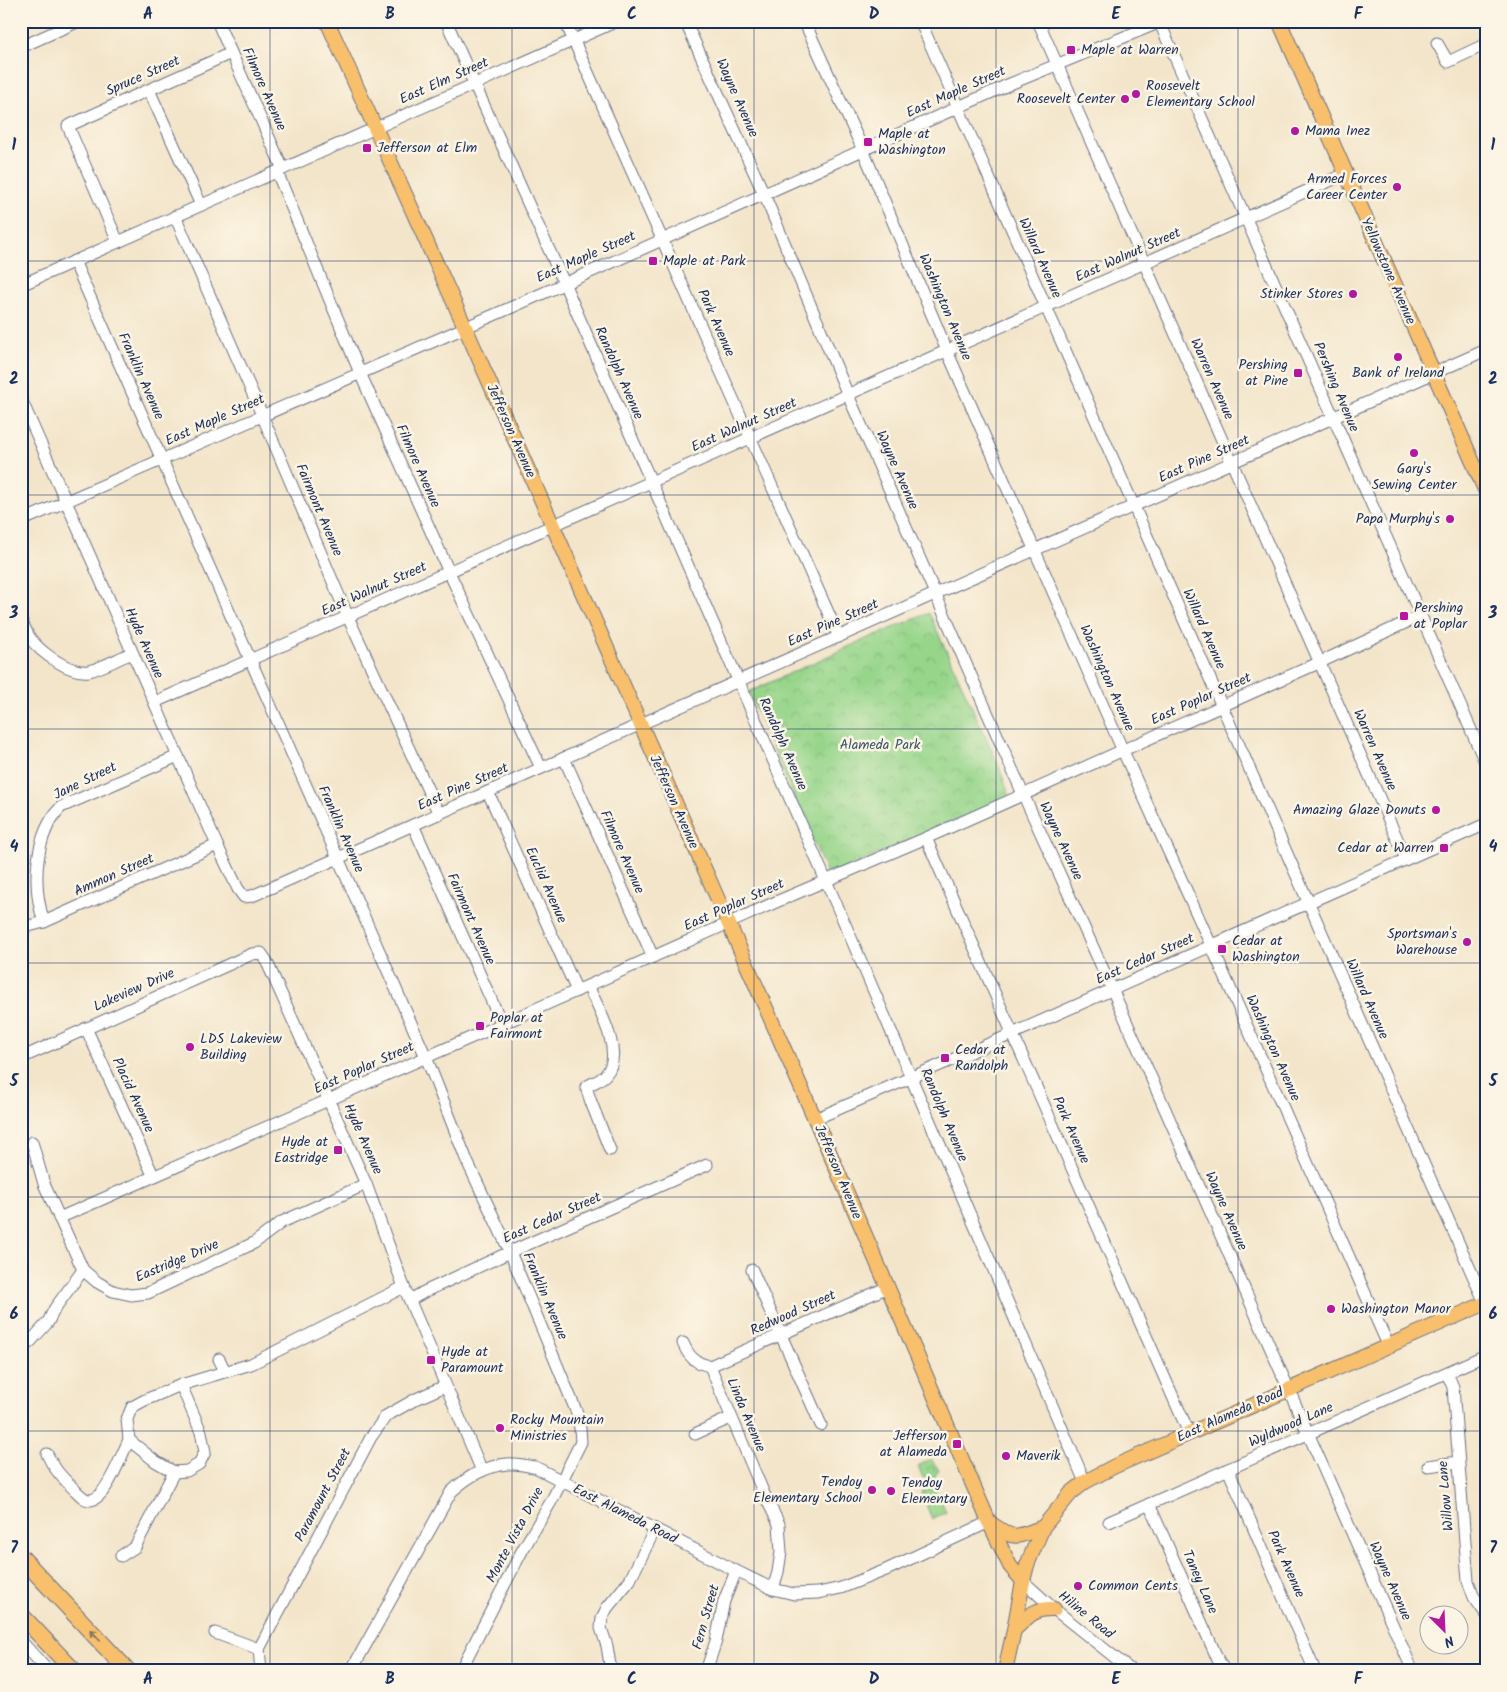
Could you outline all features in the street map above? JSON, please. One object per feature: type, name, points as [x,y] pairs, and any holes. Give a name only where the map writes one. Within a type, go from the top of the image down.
[{"type":"highway","points":[[21,1557],[128,1671]]},
{"type":"highway","points":[[21,1615],[74,1671]]},
{"type":"main road","name":"Jefferson Avenue","points":[[327,21],[465,327],[815,1119],[989,1522],[1010,1566],[1023,1581]]},
{"type":"main road","name":"Yellowstone Avenue","points":[[1279,21],[1486,492]]},
{"type":"main road","name":"East Alameda Road","points":[[1005,1671],[1027,1565],[1043,1527],[1071,1493],[1085,1482],[1113,1467],[1485,1303]]},
{"type":"main road","points":[[989,1522],[1009,1536],[1015,1536],[1043,1527]]},
{"type":"main road","points":[[1014,1630],[1035,1610],[1043,1608],[1054,1609]]},
{"type":"street","points":[[21,47],[79,21]]},
{"type":"street","name":"Filmore Avenue","points":[[217,21],[280,170],[360,373],[449,572],[541,768]]},
{"type":"street","name":"Randolph Avenue","points":[[446,21],[564,283],[739,681],[1085,1482]]},
{"type":"street","name":"Park Avenue","points":[[565,21],[839,637]]},
{"type":"street","name":"East Elm Street","points":[[21,285],[617,21]]},
{"type":"street","name":"Wayne Avenue","points":[[685,21],[764,194],[848,395],[1023,794],[1414,1671]]},
{"type":"street","name":"Washington Avenue","points":[[804,21],[863,150],[947,351],[1123,751],[1388,1346]]},
{"type":"street","name":"Willard Avenue","points":[[920,21],[1485,1303]]},
{"type":"street","name":"Warren Avenue","points":[[1038,21],[1406,859]]},
{"type":"street","name":"East Maple Street","points":[[21,521],[465,327],[1057,64],[1108,45],[1160,22]]},
{"type":"street","name":"Pershing Avenue","points":[[1160,22],[1486,764]]},
{"type":"street","points":[[1437,43],[1448,62],[1486,44]]},
{"type":"street","name":"Spruce Street","points":[[118,242],[68,126],[231,53]]},
{"type":"street","points":[[149,90],[201,205]]},
{"type":"street","name":"East Walnut Street","points":[[154,702],[1345,174]]},
{"type":"street","name":"Fairmont Avenue","points":[[175,216],[348,617],[439,814]]},
{"type":"street","name":"Franklin Avenue","points":[[74,261],[426,1058],[467,1161],[510,1252],[576,1410]]},
{"type":"street","name":"East Pine Street","points":[[244,896],[252,896],[439,814],[1486,350]]},
{"type":"street","name":"Hyde Avenue","points":[[21,399],[217,846],[238,890],[244,896]]},
{"type":"street","name":"East Poplar Street","points":[[59,1218],[1123,751],[1420,616]]},
{"type":"street","points":[[21,620],[29,636],[37,646],[66,668],[90,671],[132,653]]},
{"type":"street","name":"Jane Street","points":[[44,922],[39,907],[38,871],[43,835],[51,817],[60,807],[178,756]]},
{"type":"street","name":"Filmore Avenue","points":[[564,758],[652,957]]},
{"type":"street","name":"Euclid Avenue","points":[[488,792],[577,991]]},
{"type":"street","name":"East Cedar Street","points":[[815,1119],[912,1078],[1486,824]]},
{"type":"street","name":"Fairmont Avenue","points":[[413,825],[502,1024]]},
{"type":"street","name":"Park Avenue","points":[[926,838],[1189,1433]]},
{"type":"street","name":"Ammon Street","points":[[21,928],[44,922],[217,846]]},
{"type":"street","name":"Hyde Avenue","points":[[261,953],[266,960],[366,1184],[410,1300]]},
{"type":"street","name":"Lakeview Drive","points":[[21,1058],[252,954],[261,953]]},
{"type":"street","points":[[588,986],[612,1041],[613,1061],[606,1074],[586,1087],[590,1102],[610,1150]]},
{"type":"street","name":"Placid Avenue","points":[[86,1028],[153,1176]]},
{"type":"street","name":"Eastridge Drive","points":[[32,1142],[44,1184],[83,1270],[97,1282],[113,1291],[131,1295],[148,1293],[254,1243],[282,1222],[366,1184]]},
{"type":"street","name":"East Cedar Street","points":[[410,1300],[510,1252],[707,1165]]},
{"type":"street","points":[[21,1348],[31,1342],[48,1322],[55,1308],[83,1270]]},
{"type":"street","points":[[752,1270],[821,1425]]},
{"type":"street","points":[[46,1454],[54,1469],[82,1498],[91,1500],[99,1497],[105,1489],[129,1440],[127,1419],[132,1407],[181,1385],[251,1364],[404,1287]]},
{"type":"street","name":"Redwood Street","points":[[710,1366],[888,1287]]},
{"type":"street","points":[[410,1300],[482,1471]]},
{"type":"street","points":[[683,1343],[687,1352],[698,1364],[710,1366]]},
{"type":"street","name":"Wyldwood Lane","points":[[1109,1522],[1307,1433],[1486,1356]]},
{"type":"street","points":[[220,1359],[224,1371]]},
{"type":"street","name":"Linda Avenue","points":[[710,1366],[730,1418],[779,1524],[781,1552],[773,1589]]},
{"type":"street","name":"Willow Lane","points":[[1448,1373],[1453,1387],[1468,1581],[1474,1597],[1486,1614]]},
{"type":"street","points":[[129,1440],[155,1461],[174,1472],[188,1470],[199,1464],[205,1452],[201,1432],[181,1385]]},
{"type":"street","name":"Paramount Street","points":[[259,1649],[371,1437],[386,1416],[416,1399],[445,1386]]},
{"type":"street","name":"Monte Vista Drive","points":[[460,1671],[581,1442],[576,1410]]},
{"type":"street","points":[[695,1434],[730,1418]]},
{"type":"street","points":[[1428,1466],[1458,1462]]},
{"type":"street","name":"East Alameda Road","points":[[351,1671],[452,1492],[465,1479],[482,1471],[509,1463],[535,1467],[736,1571],[773,1589],[794,1594],[818,1593],[841,1588],[886,1570],[989,1522]]},
{"type":"street","name":"Park Avenue","points":[[1228,1469],[1315,1671]]},
{"type":"street","points":[[121,1556],[135,1547],[174,1472]]},
{"type":"street","name":"Taney Lane","points":[[1149,1504],[1219,1662],[1225,1671]]},
{"type":"street","points":[[611,1671],[607,1646],[601,1628],[602,1618],[607,1608],[630,1580],[655,1530]]},
{"type":"street","name":"Fern Street","points":[[706,1671],[716,1641],[724,1601],[736,1571]]},
{"type":"street","name":"Hiline Road","points":[[1023,1581],[1054,1609],[1132,1671]]},
{"type":"street","points":[[215,1633],[259,1649],[261,1671]]},
{"type":"street","points":[[21,1641],[48,1671]]},
{"type":"green space","name":"Alameda Park","points":[[929,613],[998,764],[1010,797],[828,876],[749,692],[859,642]]},
{"type":"green space","points":[[931,1459],[939,1470],[932,1480],[922,1477],[918,1466]]},
{"type":"green space","points":[[935,1487],[946,1512],[932,1519],[921,1492]]},
{"type":"place","name":"Maple at Warren","points":[[1071,50]]},
{"type":"place","name":"Roosevelt Elementary School","points":[[1136,94]]},
{"type":"place","name":"Roosevelt Center","points":[[1125,99]]},
{"type":"place","name":"Mama Inez","points":[[1295,131]]},
{"type":"place","name":"Maple at Washington","points":[[868,142]]},
{"type":"place","name":"Jefferson at Elm","points":[[367,148]]},
{"type":"place","name":"Armed Forces Career Center","points":[[1397,187]]},
{"type":"place","name":"Maple at Park","points":[[653,261]]},
{"type":"place","name":"Stinker Stores","points":[[1353,294]]},
{"type":"place","name":"Bank of Ireland","points":[[1398,357]]},
{"type":"place","name":"Pershing at Pine","points":[[1298,373]]},
{"type":"place","name":"Gary's Sewing Center","points":[[1414,453]]},
{"type":"place","name":"Papa Murphy's","points":[[1450,519]]},
{"type":"place","name":"Pershing at Poplar","points":[[1404,616]]},
{"type":"place","name":"Amazing Glaze Donuts","points":[[1436,810]]},
{"type":"place","name":"Cedar at Warren","points":[[1444,848]]},
{"type":"place","name":"Sportsman's Warehouse","points":[[1467,942]]},
{"type":"place","name":"Cedar at Washington","points":[[1222,949]]},
{"type":"place","name":"Poplar at Fairmont","points":[[480,1026]]},
{"type":"place","name":"LDS Lakeview Building","points":[[190,1047]]},
{"type":"place","name":"Cedar at Randolph","points":[[945,1058]]},
{"type":"place","name":"Hyde at Eastridge","points":[[338,1150]]},
{"type":"place","name":"Washington Manor","points":[[1331,1309]]},
{"type":"place","name":"Hyde at Paramount","points":[[431,1360]]},
{"type":"place","name":"Rocky Mountain Ministries","points":[[500,1428]]},
{"type":"place","name":"Jefferson at Alameda","points":[[957,1444]]},
{"type":"place","name":"Maverik","points":[[1006,1456]]},
{"type":"place","name":"Tendoy Elementary School","points":[[872,1490]]},
{"type":"place","name":"Tendoy Elementary","points":[[891,1491]]},
{"type":"place","name":"Common Cents","points":[[1078,1586]]}]
